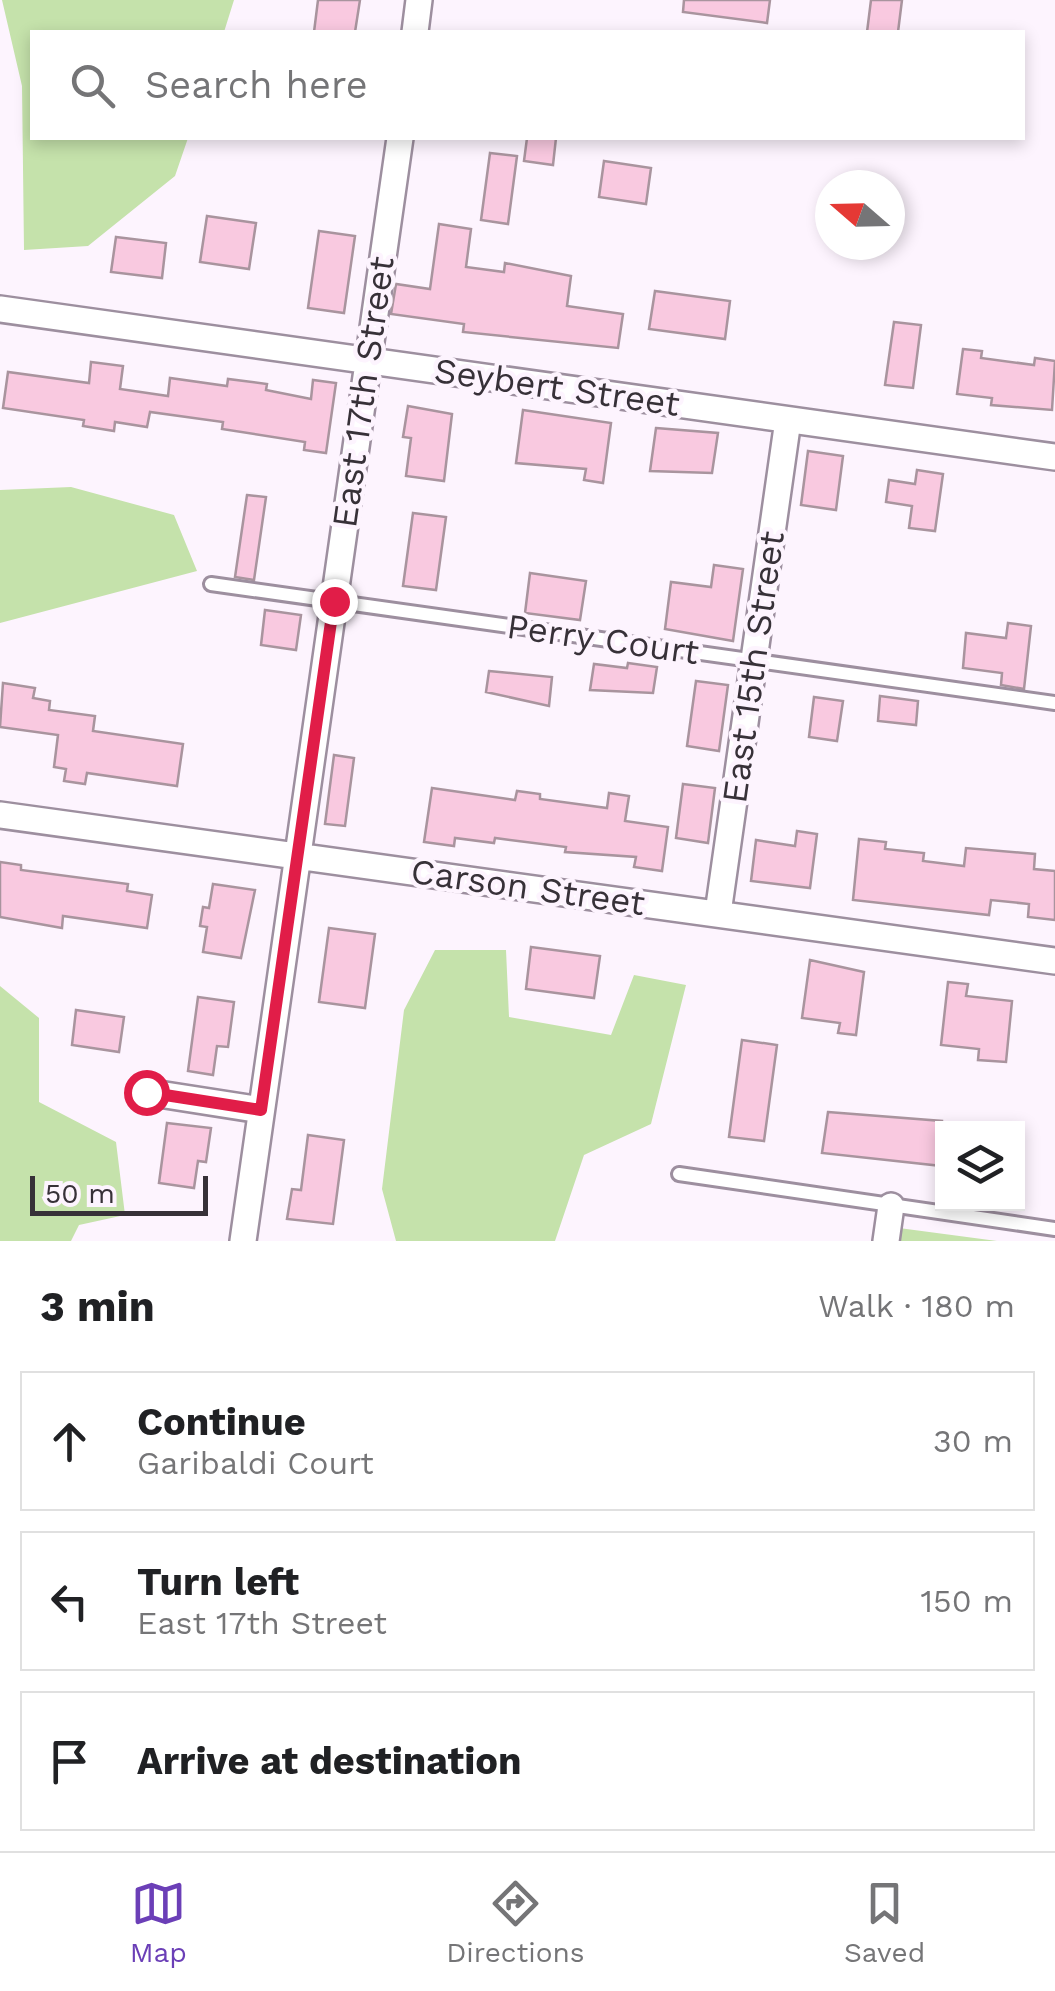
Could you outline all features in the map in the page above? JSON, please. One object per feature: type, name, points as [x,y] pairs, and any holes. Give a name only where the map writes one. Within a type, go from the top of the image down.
[{"type":"street","points":[[414,30],[419,0]]},
{"type":"street","name":"East 17th Street","points":[[243,1241],[400,140]]},
{"type":"street","name":"Seybert Street","points":[[0,309],[1055,458]]},
{"type":"street","name":"East 15th Street","points":[[718,914],[788,420]]},
{"type":"street","name":"Carson Street","points":[[0,815],[1055,961]]},
{"type":"street","points":[[146,1092],[261,1110]]},
{"type":"street","points":[[886,1241],[892,1206]]},
{"type":"lane","name":"Perry Court","points":[[211,584],[1055,703]]},
{"type":"lane","points":[[679,1174],[1055,1229]]},
{"type":"green space","points":[[2,0],[234,0],[225,30],[30,30],[30,140],[187,140],[175,176],[88,246],[24,250],[22,86]]},
{"type":"green space","points":[[71,487],[174,515],[197,571],[0,623],[0,490]]},
{"type":"green space","points":[[435,950],[506,950],[509,1017],[611,1035],[634,975],[686,985],[651,1124],[584,1155],[555,1241],[396,1241],[382,1189],[404,1010]]},
{"type":"green space","points":[[0,986],[39,1018],[39,1102],[116,1142],[125,1215],[79,1225],[71,1241],[0,1241]]},
{"type":"green space","points":[[899,1228],[997,1241],[897,1241]]},
{"type":"building","points":[[318,0],[360,0],[355,30],[314,30]]},
{"type":"building","points":[[684,0],[770,0],[767,23],[683,12]]},
{"type":"building","points":[[871,0],[902,0],[898,30],[867,30]]},
{"type":"building","points":[[527,140],[556,140],[553,165],[524,161]]},
{"type":"building","points":[[490,153],[517,156],[508,224],[481,220]]},
{"type":"building","points":[[604,161],[651,168],[646,204],[599,197]]},
{"type":"building","points":[[207,216],[256,223],[249,269],[200,262]]},
{"type":"building","points":[[439,224],[471,229],[466,267],[504,272],[505,263],[571,276],[567,306],[623,314],[618,348],[463,332],[464,324],[391,314],[396,284],[430,289]]},
{"type":"building","points":[[319,231],[355,236],[344,313],[308,308]]},
{"type":"building","points":[[116,237],[166,243],[162,278],[111,272]]},
{"type":"building","points":[[655,291],[730,301],[725,339],[649,329]]},
{"type":"building","points":[[894,322],[921,325],[913,388],[885,385]]},
{"type":"building","points":[[963,349],[982,351],[981,358],[1034,365],[1035,358],[1055,361],[1052,410],[991,405],[992,398],[957,394]]},
{"type":"building","points":[[91,362],[123,366],[120,389],[168,396],[170,378],[227,386],[228,379],[267,384],[266,390],[311,399],[313,380],[336,383],[326,453],[304,450],[305,442],[222,429],[223,422],[150,412],[147,427],[115,422],[114,431],[83,426],[84,420],[3,408],[8,372],[89,383]]},
{"type":"building","points":[[408,406],[452,414],[444,481],[406,476],[411,438],[403,437]]},
{"type":"building","points":[[523,410],[611,423],[603,483],[584,480],[586,469],[516,463]]},
{"type":"building","points":[[656,428],[718,433],[712,473],[650,471]]},
{"type":"building","points":[[808,451],[843,456],[836,510],[801,505]]},
{"type":"building","points":[[917,470],[943,474],[935,531],[909,528],[912,506],[886,502],[889,480],[915,484]]},
{"type":"building","points":[[247,495],[266,497],[254,580],[235,577]]},
{"type":"building","points":[[413,513],[446,517],[436,590],[403,586]]},
{"type":"building","points":[[714,565],[743,569],[733,641],[665,629],[671,582],[711,587]]},
{"type":"building","points":[[530,573],[586,581],[580,620],[525,613]]},
{"type":"building","points":[[265,610],[301,615],[296,650],[261,645]]},
{"type":"building","points":[[1008,623],[1031,626],[1024,689],[1001,685],[1002,673],[963,668],[966,633],[1006,638]]},
{"type":"building","points":[[628,663],[657,667],[653,693],[590,690],[594,664],[627,668]]},
{"type":"building","points":[[489,671],[552,677],[549,706],[486,692]]},
{"type":"building","points":[[696,681],[728,685],[719,751],[687,746]]},
{"type":"building","points":[[3,683],[35,688],[33,698],[50,701],[49,710],[95,716],[93,731],[183,744],[177,786],[87,773],[85,784],[64,781],[66,769],[54,767],[58,735],[0,727]]},
{"type":"building","points":[[880,696],[918,701],[916,725],[878,721]]},
{"type":"building","points":[[814,697],[843,701],[837,741],[809,737]]},
{"type":"building","points":[[334,755],[354,758],[345,826],[325,824]]},
{"type":"building","points":[[683,784],[715,788],[708,843],[676,838]]},
{"type":"building","points":[[432,788],[515,800],[517,791],[540,794],[540,799],[607,808],[609,793],[629,796],[625,821],[668,827],[662,871],[634,867],[636,857],[565,852],[566,847],[495,838],[494,843],[455,838],[454,846],[424,842]]},
{"type":"building","points":[[797,831],[817,834],[810,888],[751,881],[756,840],[795,846]]},
{"type":"building","points":[[859,839],[886,842],[885,849],[924,853],[923,861],[964,866],[966,848],[1035,854],[1034,869],[1055,871],[1055,920],[1028,917],[1029,904],[991,900],[989,915],[853,900]]},
{"type":"building","points":[[0,862],[21,865],[21,870],[128,884],[127,891],[152,895],[147,928],[63,916],[62,928],[0,917]]},
{"type":"building","points":[[213,884],[255,890],[241,958],[203,952],[207,927],[200,926],[203,907],[209,908]]},
{"type":"building","points":[[329,928],[375,934],[365,1008],[319,1002]]},
{"type":"building","points":[[531,947],[600,956],[594,998],[526,989]]},
{"type":"building","points":[[810,960],[864,972],[856,1035],[838,1033],[840,1023],[802,1018]]},
{"type":"building","points":[[948,982],[968,984],[966,996],[1012,1001],[1006,1062],[978,1060],[979,1049],[941,1045]]},
{"type":"building","points":[[198,997],[234,1002],[228,1047],[217,1046],[213,1075],[188,1071]]},
{"type":"building","points":[[76,1010],[124,1017],[119,1052],[72,1045]]},
{"type":"building","points":[[742,1040],[777,1045],[764,1141],[729,1137]]},
{"type":"building","points":[[828,1112],[942,1121],[935,1121],[935,1165],[822,1153]]},
{"type":"building","points":[[167,1123],[211,1128],[206,1162],[198,1161],[194,1188],[159,1183]]},
{"type":"building","points":[[308,1135],[344,1140],[333,1224],[287,1219],[292,1189],[301,1190]]},
{"type":"route","points":[[146,1092],[261,1110],[334,601]]}]
